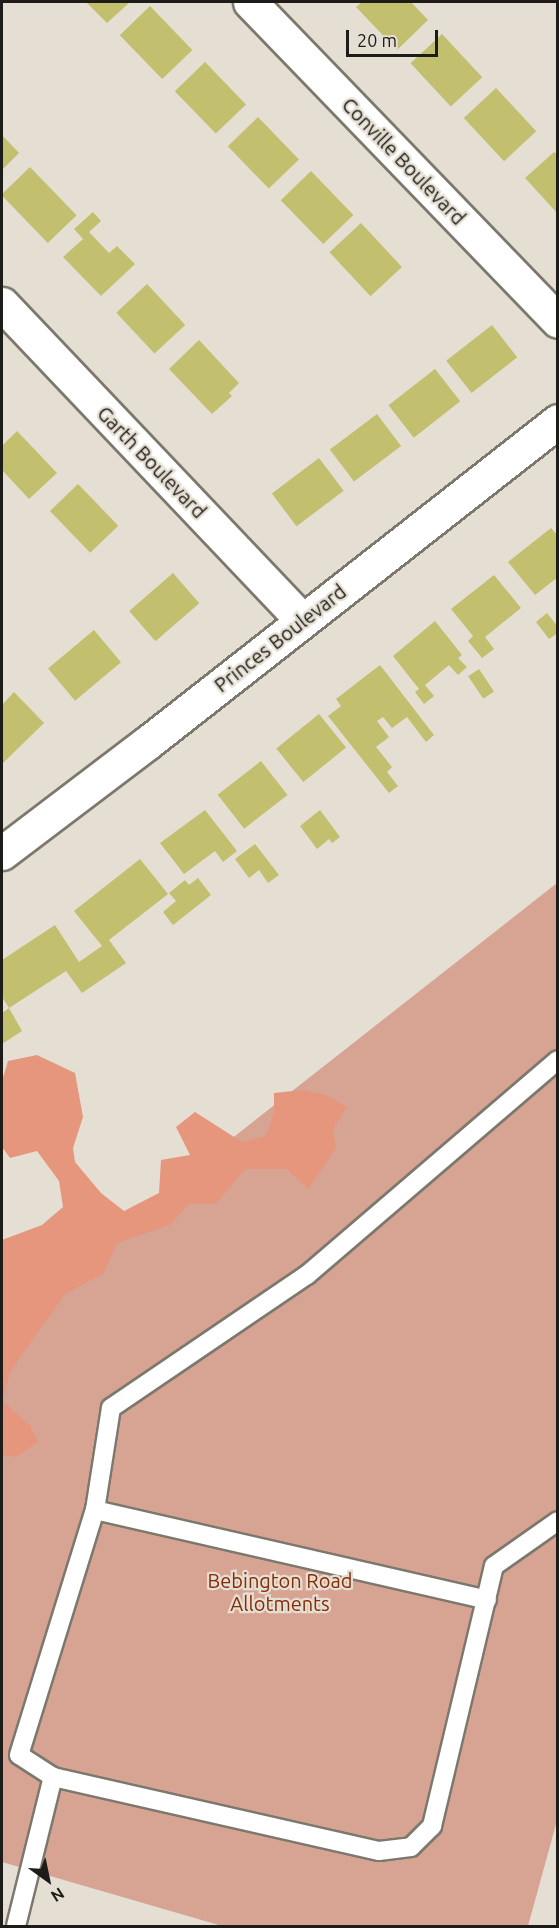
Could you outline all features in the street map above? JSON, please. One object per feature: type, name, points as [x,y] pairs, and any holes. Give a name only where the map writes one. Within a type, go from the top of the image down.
[{"type":"street","name":"Conville Boulevard","points":[[250,2],[558,321]]},
{"type":"street","name":"Garth Boulevard","points":[[2,304],[302,620]]},
{"type":"street","name":"Princes Boulevard","points":[[2,853],[147,743],[558,421]]},
{"type":"lane","points":[[558,1060],[307,1275],[111,1408],[95,1510],[19,1755],[53,1777],[379,1851],[411,1847],[432,1826],[494,1566],[558,1521]]},
{"type":"lane","points":[[95,1510],[487,1600]]},
{"type":"lane","points":[[16,1926],[53,1777]]},
{"type":"green space","name":"Bebington Road Allotments","points":[[557,883],[558,1817],[528,1926],[222,1926],[2,1862],[2,1366],[16,1308]]},
{"type":"shaded area","points":[[37,1055],[75,1073],[83,1117],[73,1148],[75,1162],[101,1193],[124,1211],[159,1193],[161,1160],[190,1155],[176,1127],[195,1112],[242,1142],[266,1136],[274,1112],[274,1093],[302,1090],[326,1095],[347,1107],[333,1129],[336,1149],[308,1189],[287,1169],[245,1169],[216,1204],[189,1204],[170,1225],[117,1243],[104,1273],[65,1294],[10,1372],[2,1401],[2,1240],[42,1225],[63,1207],[59,1181],[37,1151],[10,1158],[2,1147],[2,1081],[8,1061]]},
{"type":"shaded area","points":[[2,1401],[30,1425],[38,1442],[16,1457],[2,1455]]},
{"type":"building","points":[[86,2],[130,2],[107,23]]},
{"type":"building","points":[[362,2],[411,2],[428,20],[397,50],[356,7]]},
{"type":"building","points":[[150,6],[192,50],[162,79],[120,35]]},
{"type":"building","points":[[442,34],[482,77],[451,106],[411,63]]},
{"type":"building","points":[[205,62],[246,104],[216,134],[175,91]]},
{"type":"building","points":[[496,88],[536,131],[504,161],[464,118]]},
{"type":"building","points":[[258,117],[299,159],[269,189],[228,146]]},
{"type":"building","points":[[2,135],[19,153],[2,170]]},
{"type":"building","points":[[554,152],[558,155],[558,214],[525,178]]},
{"type":"building","points":[[30,167],[77,215],[48,243],[2,196]]},
{"type":"building","points":[[311,171],[353,215],[323,244],[281,200]]},
{"type":"building","points":[[93,212],[101,221],[89,232],[109,253],[117,246],[135,264],[101,296],[63,257],[83,239],[74,229]]},
{"type":"building","points":[[361,223],[402,267],[370,296],[330,252]]},
{"type":"building","points":[[147,284],[185,325],[154,354],[116,313]]},
{"type":"building","points":[[492,325],[517,357],[472,393],[446,361]]},
{"type":"building","points":[[199,340],[239,383],[229,393],[232,396],[212,414],[169,369]]},
{"type":"building","points":[[435,369],[460,401],[414,438],[389,405]]},
{"type":"building","points":[[377,414],[401,446],[354,481],[330,450]]},
{"type":"building","points":[[17,431],[57,473],[29,499],[2,470],[2,446]]},
{"type":"building","points":[[319,458],[344,491],[297,526],[272,494]]},
{"type":"building","points":[[78,484],[118,526],[90,553],[50,511]]},
{"type":"building","points":[[551,528],[558,536],[558,577],[535,595],[508,562]]},
{"type":"building","points":[[173,573],[199,603],[155,641],[129,611]]},
{"type":"building","points":[[494,575],[521,608],[485,637],[494,649],[482,658],[468,641],[473,636],[451,609]]},
{"type":"building","points":[[547,613],[558,627],[558,633],[549,639],[536,622]]},
{"type":"building","points":[[435,621],[462,655],[458,658],[467,667],[458,675],[449,665],[425,685],[434,696],[424,704],[415,692],[419,689],[393,656]]},
{"type":"building","points":[[94,630],[121,662],[75,701],[48,669]]},
{"type":"building","points":[[380,665],[434,735],[426,742],[407,717],[392,728],[383,717],[377,721],[389,737],[376,747],[392,767],[387,772],[398,786],[389,793],[328,716],[341,706],[336,699]]},
{"type":"building","points":[[479,669],[494,691],[483,699],[468,676]]},
{"type":"building","points":[[14,692],[44,723],[2,764],[2,705]]},
{"type":"building","points":[[319,714],[346,747],[303,782],[276,749]]},
{"type":"building","points":[[261,761],[287,795],[244,829],[218,795]]},
{"type":"building","points":[[205,810],[237,851],[223,862],[215,851],[184,874],[160,843]]},
{"type":"building","points":[[320,810],[340,837],[332,843],[329,839],[317,849],[300,826]]},
{"type":"building","points":[[255,844],[279,875],[268,883],[259,870],[249,878],[235,859]]},
{"type":"building","points":[[140,859],[168,894],[109,940],[126,963],[82,993],[66,971],[9,1008],[2,997],[2,960],[55,925],[79,962],[102,946],[74,911]]},
{"type":"building","points":[[198,878],[211,895],[173,925],[163,912],[176,901],[169,893],[185,880],[189,885]]},
{"type":"building","points":[[9,1008],[22,1031],[2,1044],[2,1013]]}]
